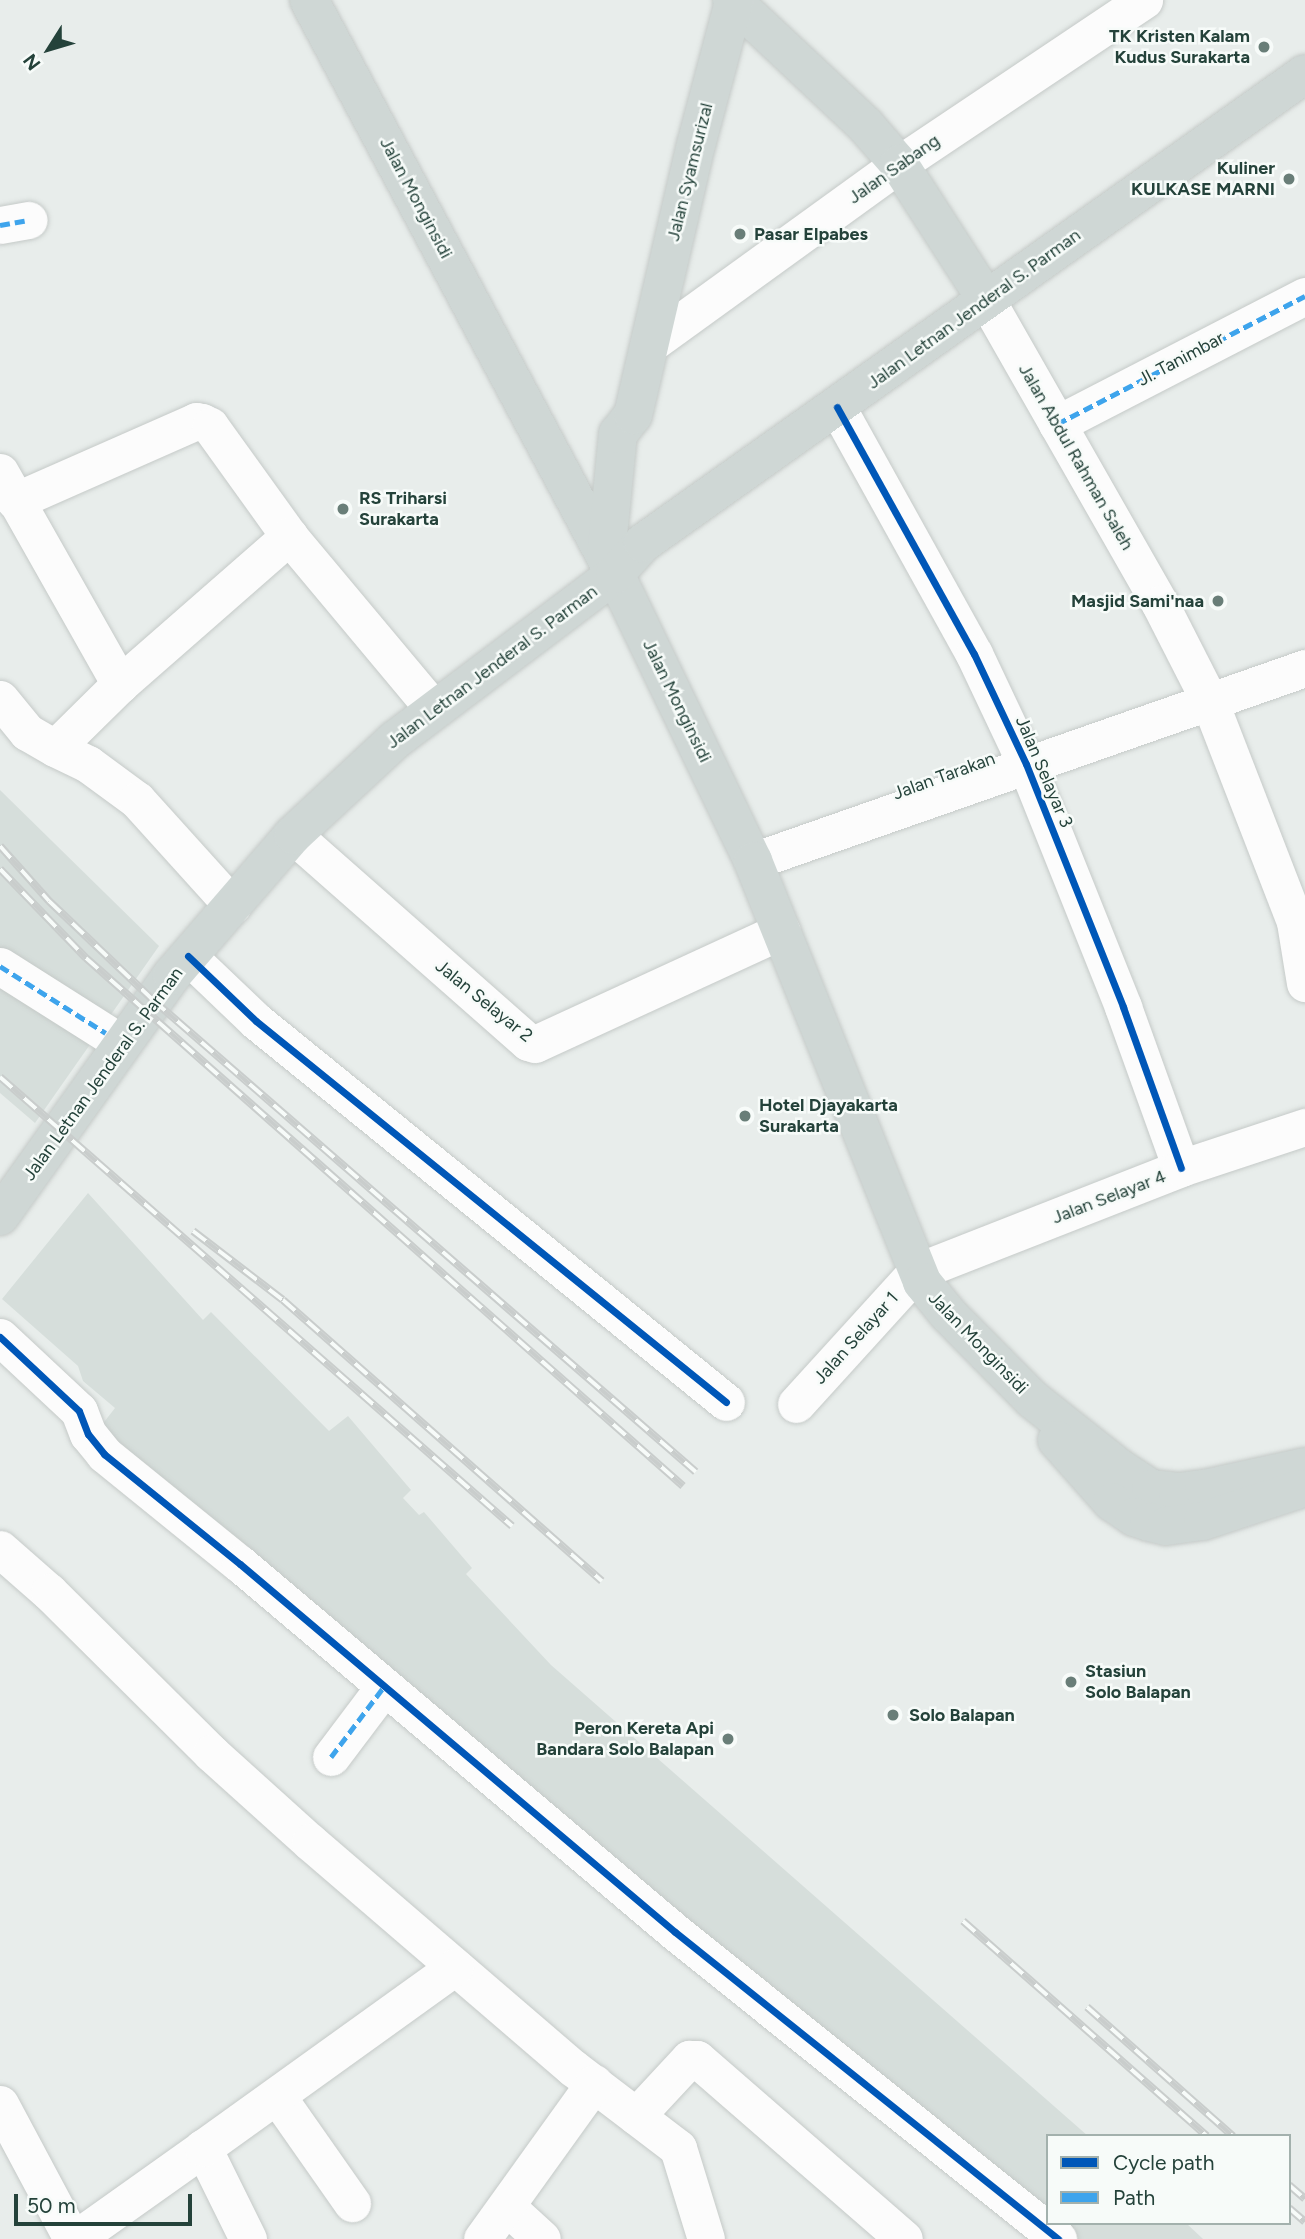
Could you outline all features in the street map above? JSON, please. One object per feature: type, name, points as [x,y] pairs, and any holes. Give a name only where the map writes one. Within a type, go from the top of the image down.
[{"type":"main road","name":"Jalan Monginsidi","points":[[309,0],[621,556],[753,861],[916,1272],[948,1314],[1032,1399],[1136,1481],[1182,1508],[1226,1515],[1305,1487]]},
{"type":"main road","name":"Jalan Syamsurizal","points":[[621,556],[618,434],[634,415],[696,145],[734,1]]},
{"type":"main road","name":"Jalan Abdul Rahman Saleh","points":[[734,1],[866,126],[899,164],[986,299]]},
{"type":"main road","name":"Jalan Letnan Jenderal S. Parman","points":[[0,1188],[106,1033],[225,897],[287,814],[572,577],[621,556],[837,407],[1305,74]]},
{"type":"main road","name":"Jalan Letnan Jenderal S. Parman","points":[[0,1216],[145,1010],[188,956],[225,897],[293,835],[426,701]]},
{"type":"main road","name":"Jalan Monginsidi","points":[[1182,1508],[1305,1467]]},
{"type":"street","name":"Jalan Sabang","points":[[649,345],[899,164],[1144,0]]},
{"type":"street","name":"Jl. Tanimbar","points":[[1057,424],[1305,296]]},
{"type":"street","name":"Jalan Abdul Rahman Saleh","points":[[986,299],[1160,604],[1209,700],[1300,921],[1305,983]]},
{"type":"street","name":"Jalan Selayar 3","points":[[837,407],[968,642],[1026,764],[1123,1007],[1181,1168]]},
{"type":"street","points":[[120,684],[8,486],[196,421],[210,426],[289,536],[426,701]]},
{"type":"street","points":[[55,748],[120,684],[289,536]]},
{"type":"street","name":"Jalan Tarakan","points":[[753,861],[1305,668]]},
{"type":"street","points":[[0,699],[27,732],[88,764],[137,800],[225,897]]},
{"type":"street","name":"Jalan Selayar 2","points":[[293,835],[518,1034],[535,1044],[781,931]]},
{"type":"street","points":[[188,956],[256,1021],[726,1402]]},
{"type":"street","points":[[0,966],[106,1033]]},
{"type":"street","name":"Jalan Selayar 4","points":[[916,1272],[1181,1168],[1305,1127]]},
{"type":"street","name":"Jalan Selayar 1","points":[[796,1404],[916,1272]]},
{"type":"street","points":[[0,1337],[83,1415],[88,1434],[99,1450],[240,1564],[383,1688],[675,1932],[1058,2239]]},
{"type":"street","points":[[0,1549],[49,1592],[211,1753],[455,1967],[677,2148],[706,2239]]},
{"type":"street","points":[[331,1757],[383,1688]]},
{"type":"street","points":[[0,2104],[74,2239],[455,1967]]},
{"type":"street","points":[[636,2116],[689,2059],[697,2059],[904,2239]]},
{"type":"street","points":[[482,2239],[594,2083]]},
{"type":"street","points":[[277,2096],[352,2203]]},
{"type":"street","points":[[203,2148],[248,2239]]},
{"type":"street","points":[[507,2207],[542,2239]]},
{"type":"shaded area","points":[[0,790],[159,946],[35,1123],[0,1093]]},
{"type":"shaded area","points":[[88,1193],[203,1320],[211,1312],[329,1431],[348,1416],[411,1490],[403,1498],[419,1515],[424,1512],[472,1568],[466,1574],[551,1665],[1086,2134],[1046,2134],[1046,2218],[94,1435],[115,1408],[83,1381],[78,1366],[2,1299]]},
{"type":"shaded area","points":[[1056,2225],[1188,2225],[1203,2239],[1074,2239]]},
{"type":"railway","points":[[0,846],[49,901],[153,1000],[696,1472]]},
{"type":"railway","points":[[0,869],[86,958],[683,1486]]},
{"type":"railway","points":[[0,1077],[512,1526]]},
{"type":"railway","points":[[193,1231],[283,1300],[602,1581]]},
{"type":"railway","points":[[963,1921],[1205,2134]]},
{"type":"railway","points":[[1087,2007],[1231,2134]]},
{"type":"railway","points":[[1291,2187],[1305,2199]]},
{"type":"railway","points":[[1291,2210],[1305,2222]]},
{"type":"marked path","points":[[0,225],[29,220]]},
{"type":"marked path","points":[[1057,424],[1305,296]]},
{"type":"marked path","points":[[0,966],[106,1033]]},
{"type":"marked path","points":[[331,1757],[383,1688]]},
{"type":"cycle path","points":[[837,407],[974,654],[1026,764],[1123,1007],[1181,1168]]},
{"type":"cycle path","points":[[188,956],[256,1021],[726,1402]]},
{"type":"cycle path","points":[[0,1337],[79,1411],[88,1434],[104,1454],[240,1564],[675,1932],[1058,2239]]},
{"type":"place","name":"TK Kristen Kalam Kudus Surakarta","points":[[1264,47]]},
{"type":"place","name":"Kuliner KULKASE MARNI","points":[[1289,179]]},
{"type":"place","name":"Pasar Elpabes","points":[[740,234]]},
{"type":"place","name":"RS Triharsi Surakarta","points":[[343,509]]},
{"type":"place","name":"Masjid Sami'naa","points":[[1218,601]]},
{"type":"place","name":"Hotel Djayakarta Surakarta","points":[[745,1116]]},
{"type":"place","name":"Stasiun Solo Balapan","points":[[1071,1682]]},
{"type":"place","name":"Solo Balapan","points":[[893,1715]]},
{"type":"place","name":"Peron Kereta Api Bandara Solo Balapan","points":[[728,1739]]}]
